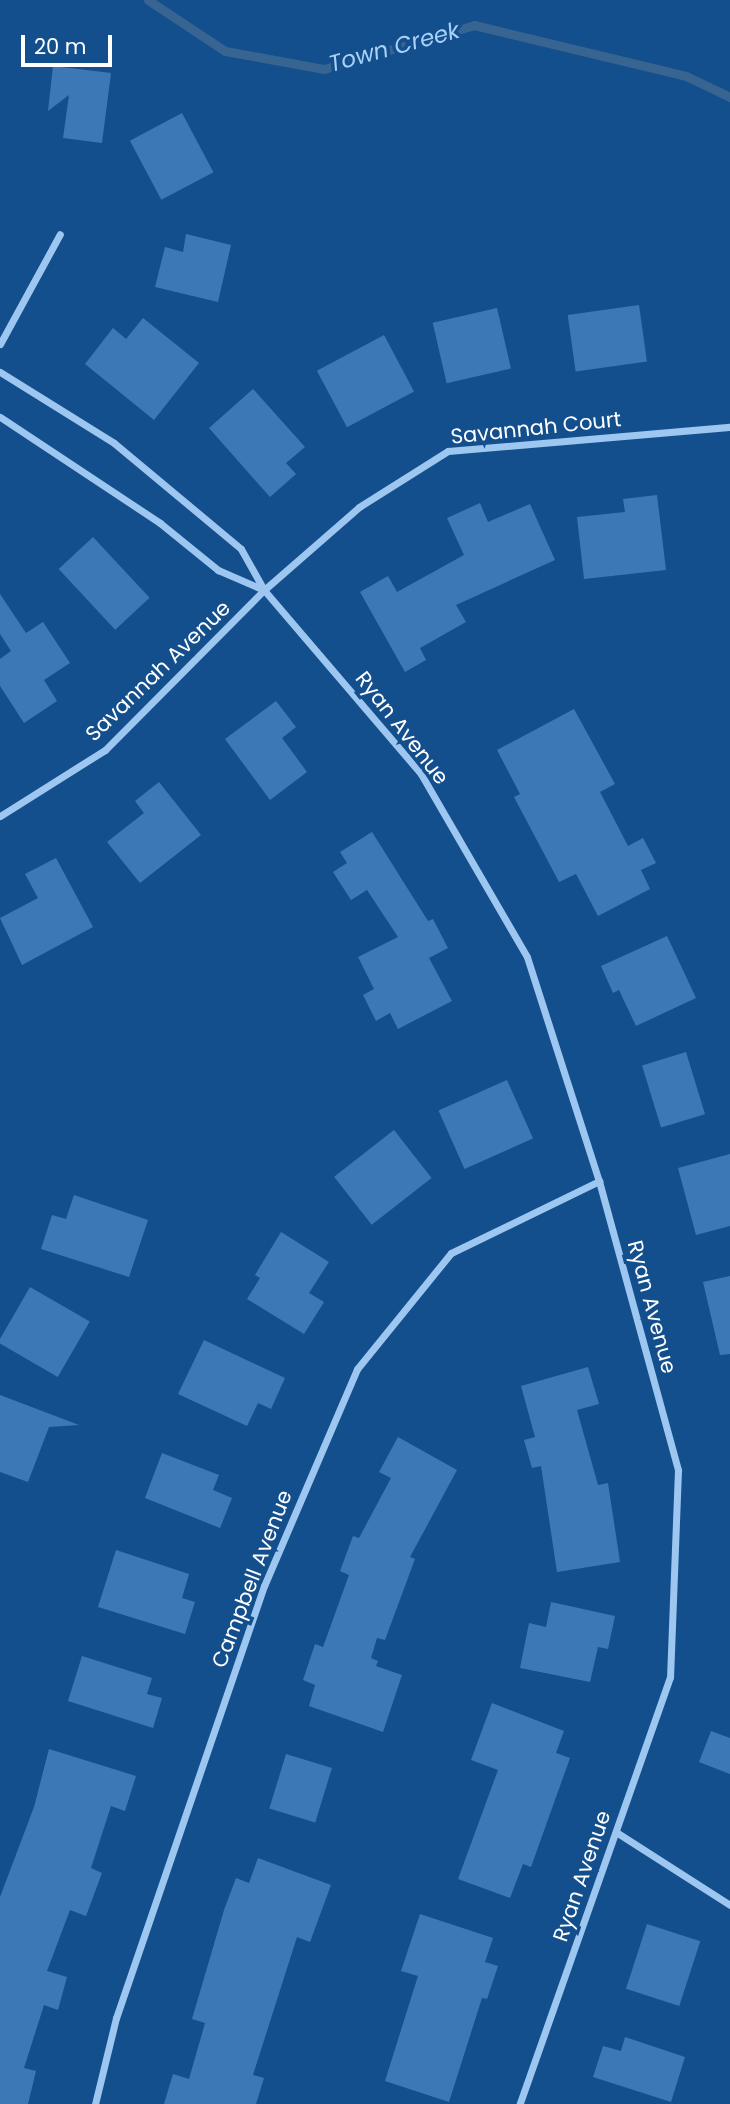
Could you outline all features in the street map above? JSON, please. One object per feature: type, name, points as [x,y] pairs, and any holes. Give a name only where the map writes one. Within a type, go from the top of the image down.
[{"type":"street","points":[[0,344],[60,234]]},
{"type":"street","name":"Ryan Avenue","points":[[0,372],[114,443],[241,550],[264,590],[421,774],[527,957],[599,1181],[678,1470],[670,1677],[520,2104]]},
{"type":"street","name":"Ryan Avenue","points":[[0,417],[160,523],[218,570],[264,590]]},
{"type":"street","name":"Savannah Court","points":[[264,590],[359,507],[449,451],[730,428]]},
{"type":"street","name":"Savannah Avenue","points":[[0,816],[105,750],[264,590]]},
{"type":"street","name":"Campbell Avenue","points":[[95,2104],[116,2018],[264,1586],[357,1369],[451,1253],[599,1181]]},
{"type":"street","points":[[616,1832],[730,1905]]},
{"type":"building","points":[[53,66],[111,73],[102,143],[63,138],[69,95],[48,111]]},
{"type":"building","points":[[182,113],[213,172],[161,200],[130,141]]},
{"type":"building","points":[[186,234],[231,245],[218,302],[155,287],[165,247],[183,252]]},
{"type":"building","points":[[639,305],[647,361],[576,371],[568,315]]},
{"type":"building","points":[[497,308],[511,368],[447,383],[433,323]]},
{"type":"building","points":[[143,318],[199,363],[154,420],[85,364],[113,328],[126,339]]},
{"type":"building","points":[[384,335],[414,392],[347,427],[317,371]]},
{"type":"building","points":[[253,389],[305,447],[286,463],[296,474],[270,497],[209,428]]},
{"type":"building","points":[[657,495],[666,570],[584,579],[577,517],[625,512],[623,499]]},
{"type":"building","points":[[480,503],[488,522],[530,504],[555,560],[456,605],[466,622],[420,648],[426,660],[405,672],[360,592],[388,576],[397,592],[464,555],[447,518]]},
{"type":"building","points":[[93,537],[150,598],[115,630],[59,569]]},
{"type":"building","points":[[0,594],[26,633],[43,622],[70,663],[44,680],[57,701],[24,723],[0,686],[0,659],[11,651],[0,634]]},
{"type":"building","points":[[276,701],[296,727],[282,738],[307,772],[270,800],[225,739]]},
{"type":"building","points":[[574,709],[615,784],[600,792],[628,846],[643,838],[656,863],[641,870],[650,889],[598,916],[576,874],[559,882],[514,797],[520,794],[497,750]]},
{"type":"building","points":[[159,782],[201,835],[140,883],[107,842],[144,813],[135,801]]},
{"type":"building","points":[[372,832],[428,921],[433,919],[448,948],[429,958],[452,1001],[398,1029],[390,1013],[376,1021],[363,995],[374,989],[358,957],[398,937],[367,890],[351,900],[333,872],[347,863],[340,852]]},
{"type":"building","points":[[56,858],[93,927],[22,965],[0,918],[38,898],[25,874]]},
{"type":"building","points":[[667,936],[696,998],[636,1026],[619,990],[613,993],[601,966]]},
{"type":"building","points":[[686,1052],[705,1114],[661,1128],[642,1065]]},
{"type":"building","points":[[507,1080],[533,1138],[465,1169],[438,1111]]},
{"type":"building","points":[[394,1130],[432,1178],[372,1225],[334,1177]]},
{"type":"building","points":[[730,1154],[730,1226],[696,1235],[678,1168]]},
{"type":"building","points":[[74,1195],[148,1220],[129,1277],[41,1249],[52,1215],[66,1219]]},
{"type":"building","points":[[281,1232],[329,1262],[309,1293],[324,1302],[304,1334],[247,1299],[260,1278],[255,1275]]},
{"type":"building","points":[[730,1276],[730,1354],[720,1355],[703,1282]]},
{"type":"building","points":[[30,1287],[90,1322],[58,1377],[0,1344],[0,1339]]},
{"type":"building","points":[[204,1340],[285,1378],[271,1409],[258,1403],[247,1426],[178,1394]]},
{"type":"building","points":[[588,1367],[599,1404],[577,1410],[598,1485],[608,1483],[620,1562],[557,1572],[541,1466],[532,1468],[524,1440],[535,1437],[521,1386]]},
{"type":"building","points":[[0,1395],[79,1425],[49,1427],[28,1482],[0,1472]]},
{"type":"building","points":[[398,1437],[457,1470],[410,1557],[415,1559],[385,1640],[377,1638],[371,1658],[378,1661],[376,1666],[402,1675],[383,1732],[309,1706],[315,1685],[303,1680],[315,1644],[323,1647],[349,1575],[340,1571],[353,1536],[359,1538],[391,1478],[379,1472]]},
{"type":"building","points":[[162,1453],[219,1475],[213,1490],[232,1498],[220,1528],[145,1498]]},
{"type":"building","points":[[116,1550],[189,1574],[182,1598],[195,1602],[185,1634],[98,1607]]},
{"type":"building","points":[[551,1602],[615,1616],[608,1649],[598,1647],[590,1682],[520,1668],[529,1623],[546,1627]]},
{"type":"building","points":[[82,1656],[152,1678],[147,1694],[162,1698],[153,1728],[68,1701]]},
{"type":"building","points":[[492,1703],[564,1731],[556,1753],[570,1758],[531,1867],[523,1864],[510,1898],[458,1879],[498,1770],[471,1760]]},
{"type":"building","points":[[711,1731],[730,1738],[730,1774],[699,1762]]},
{"type":"building","points":[[49,1749],[136,1776],[125,1811],[111,1806],[91,1868],[102,1873],[86,1916],[70,1910],[47,1971],[67,1977],[58,2010],[44,2005],[24,2068],[36,2071],[28,2104],[0,2104],[0,1897],[34,1807]]},
{"type":"building","points":[[286,1754],[332,1768],[315,1823],[269,1809]]},
{"type":"building","points":[[258,1858],[331,1885],[310,1942],[297,1937],[253,2075],[264,2078],[256,2104],[164,2104],[173,2074],[189,2079],[205,2023],[192,2019],[224,1910],[236,1878],[249,1883]]},
{"type":"building","points":[[420,1914],[493,1938],[485,1962],[498,1966],[487,1999],[482,1998],[449,2102],[385,2081],[418,1976],[401,1971]]},
{"type":"building","points":[[647,1924],[700,1941],[679,2006],[626,1989]]},
{"type":"building","points":[[625,2037],[685,2057],[671,2102],[593,2077],[603,2046],[621,2051]]},
{"type":"waterway","name":"Town Creek","points":[[148,0],[225,51],[324,69],[474,25],[686,76],[730,97]]}]
